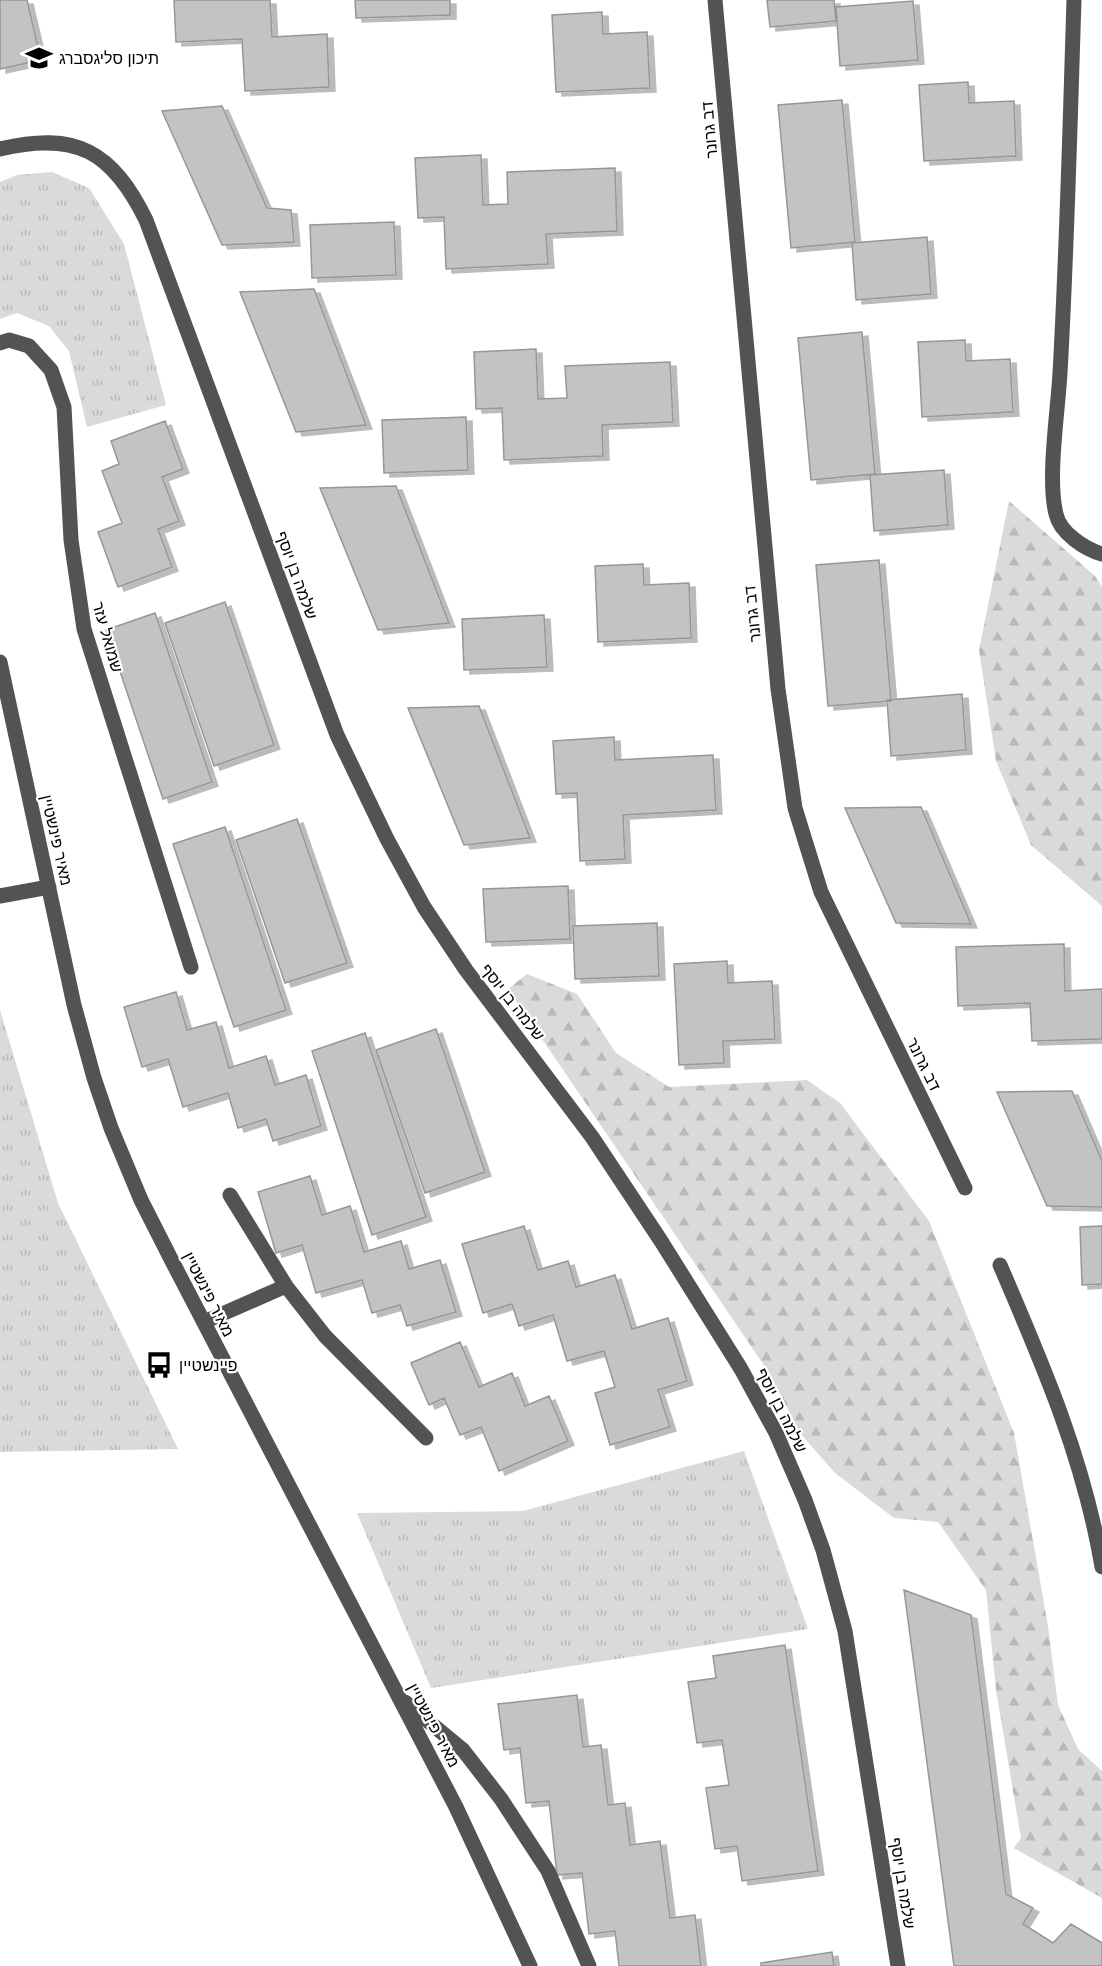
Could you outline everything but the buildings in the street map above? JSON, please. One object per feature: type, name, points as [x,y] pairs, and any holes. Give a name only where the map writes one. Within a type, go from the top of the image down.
[{"type":"street","name":"דב גרונר","points":[[715,0],[773,643],[795,808],[821,892],[965,1188]]},
{"type":"street","points":[[1074,0],[1060,373],[1053,489],[1056,516],[1071,536],[1090,551],[1102,554]]},
{"type":"street","name":"שלמה בן יוסף","points":[[0,149],[27,143],[59,143],[91,153],[113,168],[131,190],[165,270],[337,735],[387,839],[424,907],[466,970],[592,1137],[661,1241],[741,1370],[776,1433],[805,1500],[823,1550],[845,1631],[898,1966]]},
{"type":"street","name":"שמואל עזר","points":[[0,343],[9,340],[29,346],[51,370],[64,407],[71,540],[84,629],[191,967]]},
{"type":"street","name":"מאיר פינשטיין","points":[[0,662],[74,1005],[94,1078],[111,1128],[141,1200],[456,1807],[530,1966]]},
{"type":"street","points":[[0,896],[49,887]]},
{"type":"street","points":[[230,1195],[286,1286],[325,1336],[426,1438]]},
{"type":"street","points":[[1000,1265],[1046,1373],[1078,1459],[1095,1526],[1102,1567]]},
{"type":"street","points":[[204,1322],[286,1286]]},
{"type":"street","points":[[398,1696],[463,1750],[501,1799],[548,1871],[589,1966]]},
{"type":"green space","points":[[52,172],[89,188],[124,244],[166,405],[87,427],[69,351],[49,326],[17,313],[0,319],[0,182],[17,175]]},
{"type":"green space","points":[[1009,501],[1095,576],[1102,587],[1102,906],[1031,845],[996,761],[979,650]]},
{"type":"green space","points":[[527,974],[577,994],[616,1053],[669,1087],[807,1080],[840,1103],[929,1221],[1014,1433],[1048,1626],[1058,1705],[1078,1749],[1102,1771],[1102,1898],[1014,1848],[1021,1838],[996,1690],[986,1590],[938,1522],[894,1518],[835,1473],[800,1433],[770,1374],[508,989]]},
{"type":"green space","points":[[0,1010],[58,1203],[178,1449],[0,1452]]},
{"type":"green space","points":[[744,1451],[808,1629],[431,1688],[357,1513],[523,1511]]},
{"type":"place","name":"תיכון סליגסברג","points":[[39,58]]},
{"type":"place","name":"פיינשטיין","points":[[159,1365]]}]
